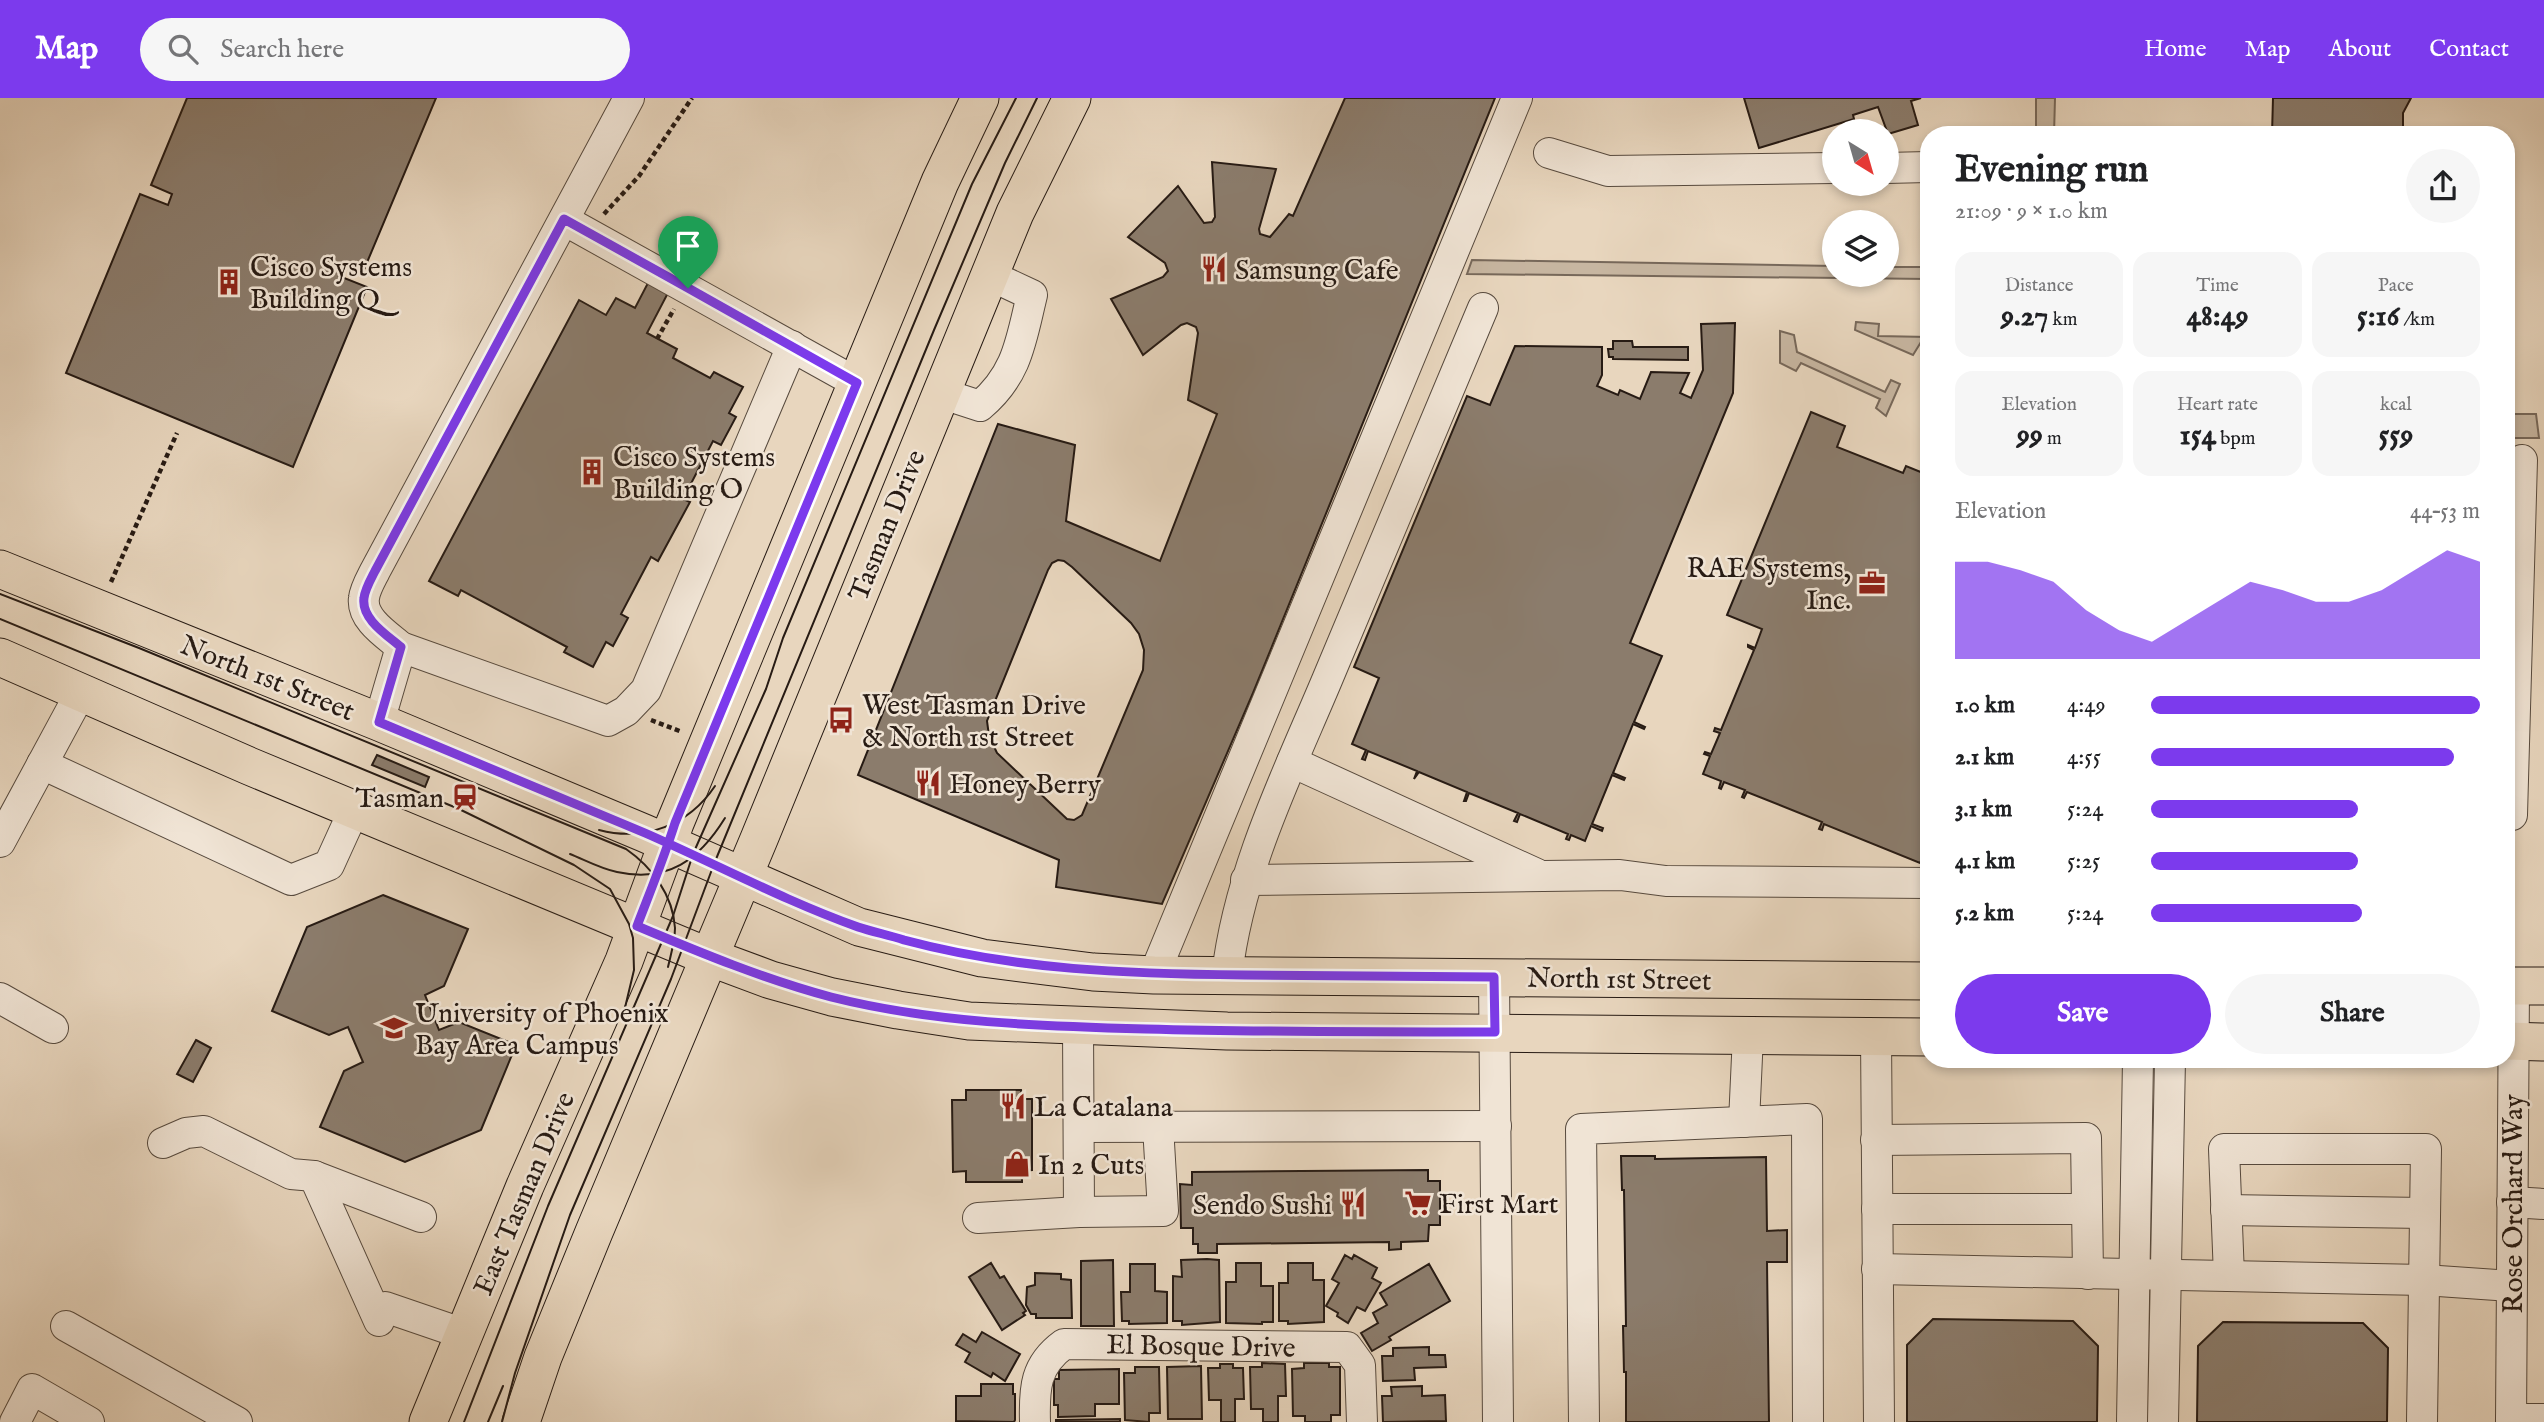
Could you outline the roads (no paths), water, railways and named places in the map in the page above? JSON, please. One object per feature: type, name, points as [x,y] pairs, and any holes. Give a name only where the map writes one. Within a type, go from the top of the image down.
[{"type":"main road","points":[[637,926],[668,844],[940,182],[980,98]]},
{"type":"main road","name":"Tasman Drive","points":[[709,957],[989,275],[1020,203],[1072,98]]},
{"type":"main road","name":"North 1st Street","points":[[0,569],[379,722],[859,927],[930,947],[1040,966],[1154,975],[1920,981]]},
{"type":"main road","name":"North 1st Street","points":[[0,656],[354,810],[709,957],[832,997],[959,1020],[1078,1027],[1227,1031],[1920,1037]]},
{"type":"main road","name":"East Tasman Drive","points":[[428,1422],[525,1186],[637,926]]},
{"type":"main road","points":[[521,1422],[548,1345],[709,957]]},
{"type":"street","points":[[629,98],[375,571],[363,599],[367,614],[375,625],[401,647],[608,721],[626,711],[646,690],[792,346]]},
{"type":"street","points":[[1154,975],[1517,98]]},
{"type":"street","points":[[1549,153],[1608,171],[1822,168]]},
{"type":"street","points":[[1899,168],[1920,167]]},
{"type":"street","points":[[564,219],[857,383]]},
{"type":"street","points":[[940,393],[981,406],[996,392],[1017,358],[1032,295],[989,275]]},
{"type":"street","points":[[1227,975],[1231,940],[1246,880],[1292,762],[1483,308]]},
{"type":"street","points":[[2515,768],[2532,503],[2524,459]]},
{"type":"street","points":[[379,722],[401,647]]},
{"type":"street","points":[[0,842],[80,692]]},
{"type":"street","points":[[1292,762],[1544,877]]},
{"type":"street","points":[[42,764],[291,880],[329,865],[354,810]]},
{"type":"street","points":[[1246,880],[1620,875],[1666,881],[1920,883]]},
{"type":"street","points":[[1494,977],[1499,1422]]},
{"type":"street","name":"Rose Orchard Way","points":[[2511,1420],[2512,1202],[2521,1042],[2521,986]]},
{"type":"street","points":[[0,998],[53,1028]]},
{"type":"street","points":[[1078,1027],[1079,1212]]},
{"type":"street","points":[[1744,1122],[1748,1035]]},
{"type":"street","points":[[1876,1036],[1879,1422]]},
{"type":"street","points":[[2132,1422],[2138,1068]]},
{"type":"street","points":[[2164,1422],[2170,1068]]},
{"type":"street","points":[[1584,1422],[1581,1129],[1807,1119],[1808,1422]]},
{"type":"street","points":[[1079,1126],[1496,1126]]},
{"type":"street","points":[[978,1218],[1079,1212],[1163,1211],[1158,1126]]},
{"type":"street","points":[[163,1143],[186,1133],[204,1131],[291,1174],[314,1176],[421,1217]]},
{"type":"street","points":[[1876,1140],[2086,1138],[2088,1274]]},
{"type":"street","points":[[2229,1276],[2224,1149],[2426,1149],[2421,1422]]},
{"type":"street","points":[[314,1176],[382,1314],[464,1334]]},
{"type":"street","points":[[2512,1202],[2544,1204]]},
{"type":"street","points":[[1877,1209],[2087,1209]]},
{"type":"street","points":[[2226,1210],[2425,1213]]},
{"type":"street","points":[[1877,1269],[2424,1280],[2511,1286]]},
{"type":"street","points":[[66,1326],[237,1422]]},
{"type":"street","name":"El Bosque Drive","points":[[1035,1422],[1037,1377],[1046,1360],[1064,1343],[1347,1347],[1360,1365],[1362,1422]]},
{"type":"street","points":[[15,1422],[32,1389],[89,1422]]},
{"type":"street","points":[[2511,1420],[2544,1419]]},
{"type":"tram line","points":[[464,1422],[548,1206],[673,916],[693,854],[766,689],[783,638],[972,184],[1016,98]]},
{"type":"tram line","points":[[502,1422],[515,1373],[570,1215],[671,979],[714,864],[934,330],[1005,163],[1037,98]]},
{"type":"tram line","points":[[0,594],[139,648],[626,849],[652,873],[670,904],[675,928],[668,967]]},
{"type":"tram line","points":[[0,619],[459,809],[574,865],[610,889],[629,924],[633,938],[634,970],[623,1016]]},
{"type":"tram line","points":[[599,830],[633,834],[664,827],[692,811],[715,786]]},
{"type":"tram line","points":[[570,854],[617,872],[635,875],[667,871],[680,865],[704,846],[725,818]]},
{"type":"tram line","points":[[488,1422],[503,1386]]},
{"type":"place","name":"Samsung Cafe","points":[[1214,269]]},
{"type":"place","name":"Cisco Systems Building Q","points":[[229,282]]},
{"type":"place","name":"Cisco Systems Building O","points":[[592,472]]},
{"type":"place","name":"RAE Systems, Inc.","points":[[1872,583]]},
{"type":"place","name":"West Tasman Drive & North 1st Street","points":[[841,720]]},
{"type":"place","name":"Honey Berry","points":[[928,783]]},
{"type":"place","name":"Tasman","points":[[465,797]]},
{"type":"place","name":"University of Phoenix Bay Area Campus","points":[[394,1028]]},
{"type":"place","name":"La Catalana","points":[[1013,1106]]},
{"type":"place","name":"In 2 Cuts","points":[[1017,1164]]},
{"type":"place","name":"First Mart","points":[[1418,1203]]},
{"type":"place","name":"Sendo Sushi","points":[[1353,1204]]}]
